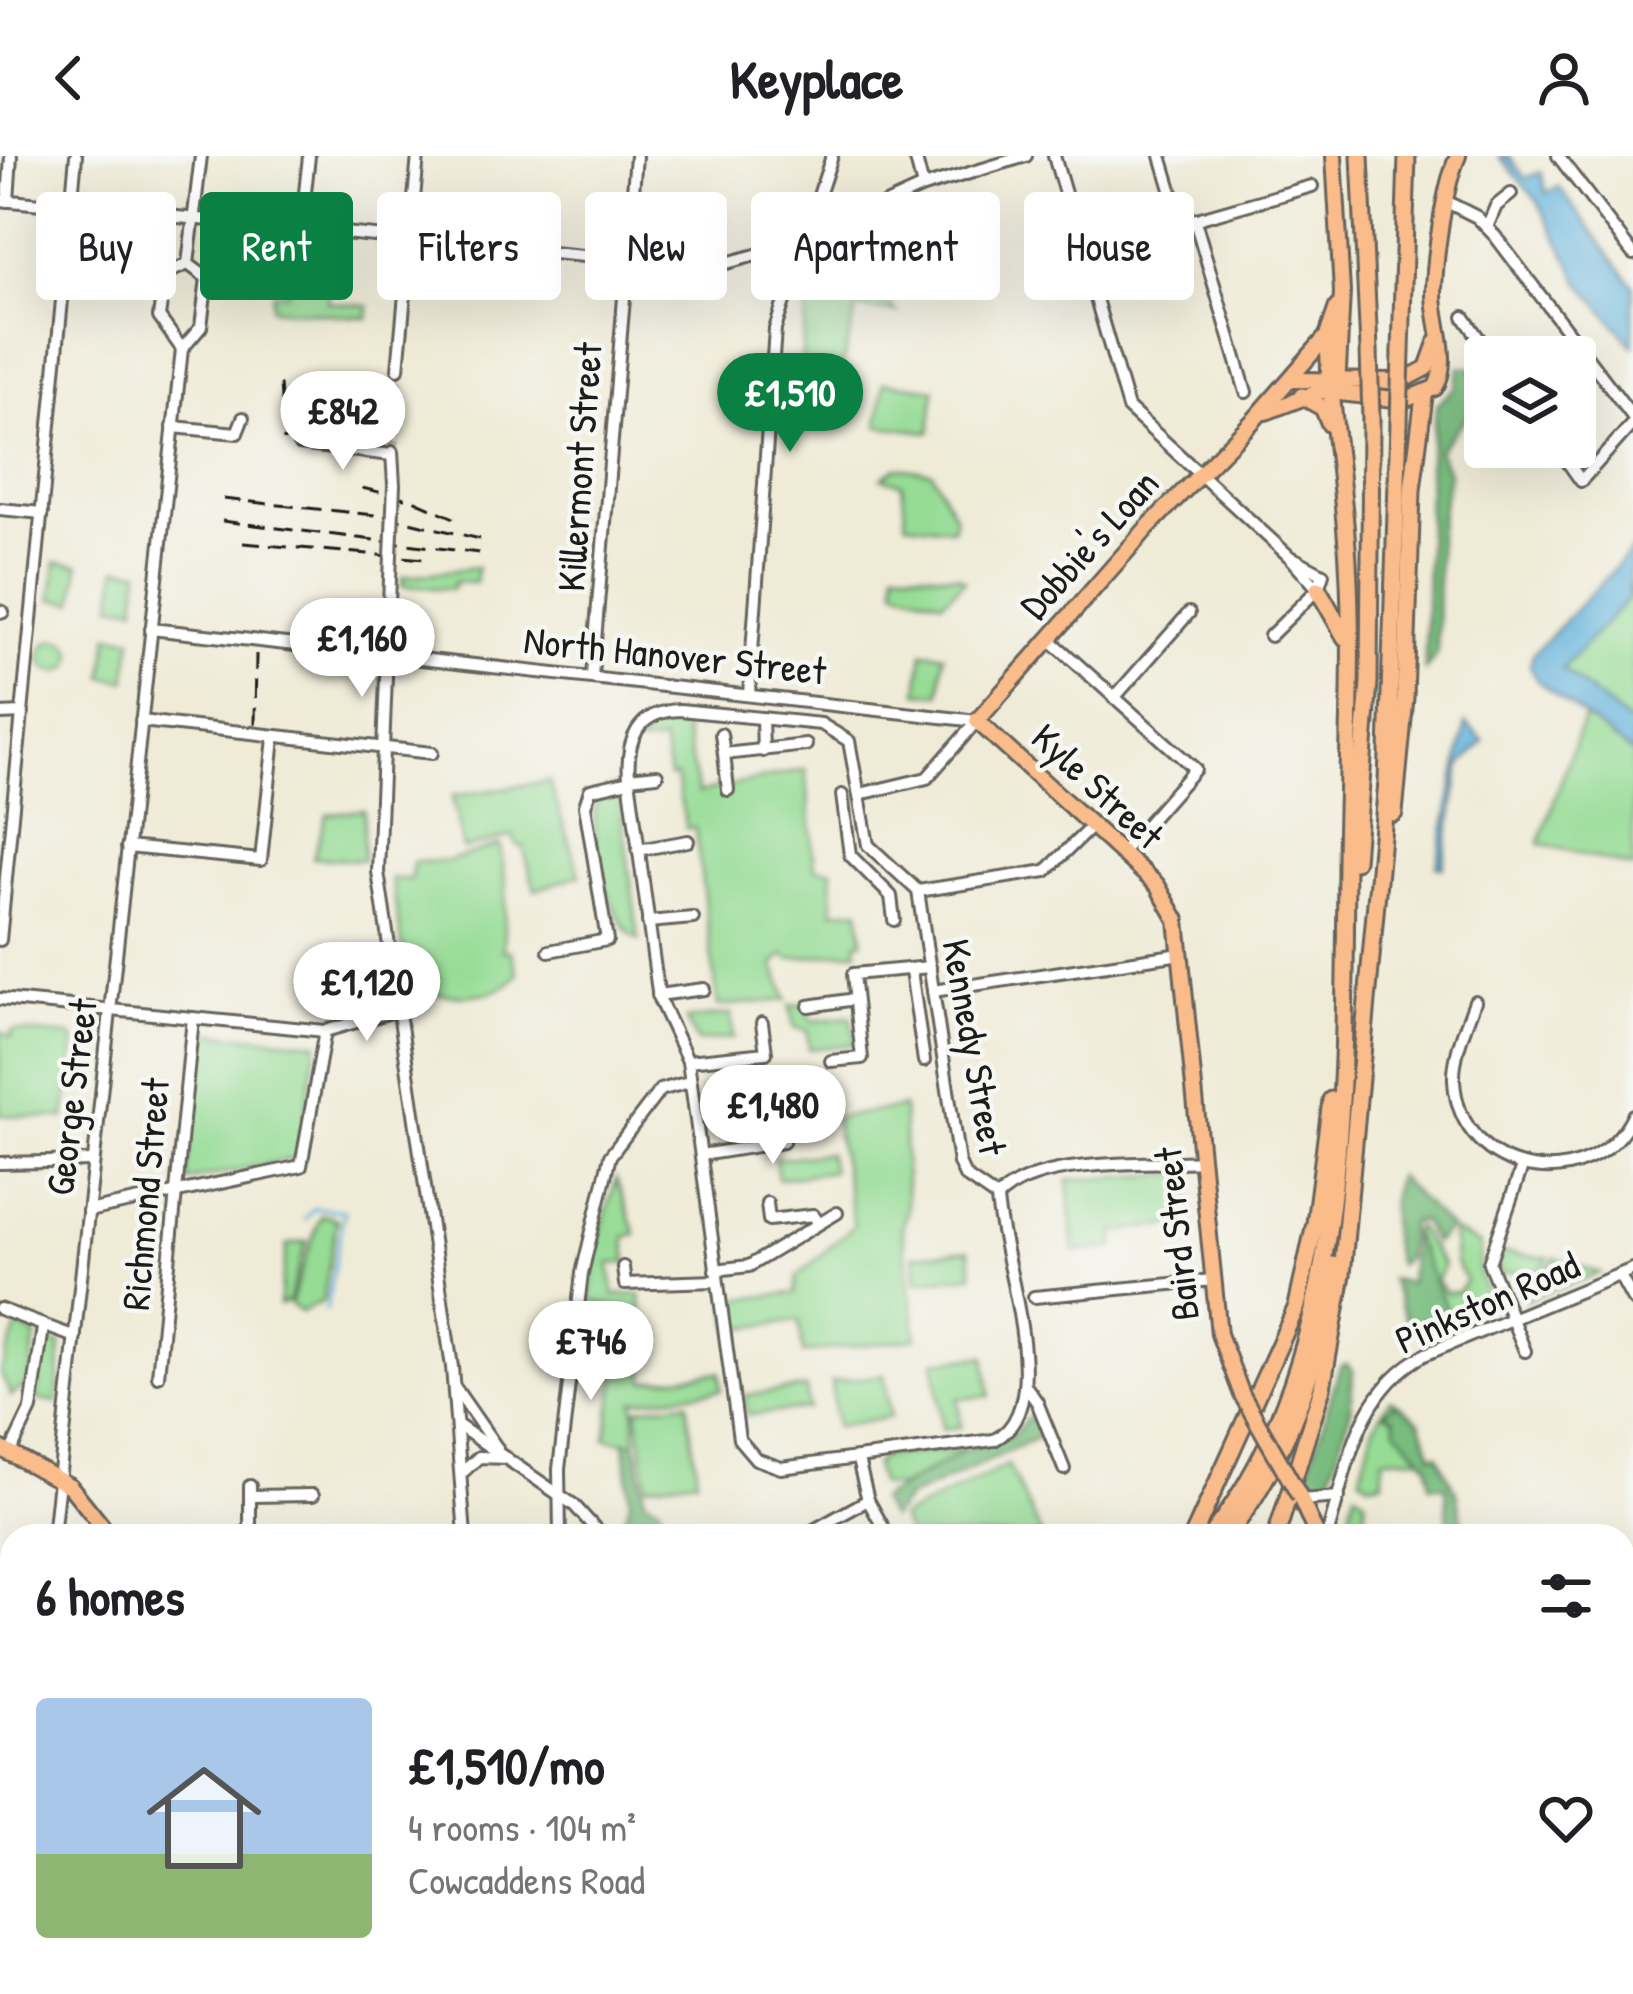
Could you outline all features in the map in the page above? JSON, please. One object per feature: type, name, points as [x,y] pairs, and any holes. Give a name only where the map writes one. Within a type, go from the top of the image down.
[{"type":"highway","points":[[1200,1524],[1207,1499],[1283,1341],[1304,1279],[1345,980],[1369,682],[1371,421],[1360,156]]},
{"type":"highway","points":[[1280,1524],[1334,1328],[1369,1000],[1388,758],[1407,156]]},
{"type":"highway","points":[[1219,1524],[1246,1486],[1274,1432],[1310,1309],[1338,1140],[1349,651],[1348,564],[1334,384]]},
{"type":"highway","points":[[1302,396],[1323,409],[1336,444]]},
{"type":"highway","points":[[1372,958],[1397,787],[1413,476],[1424,401]]},
{"type":"highway","points":[[1318,589],[1334,610],[1349,651]]},
{"type":"highway","points":[[1234,1524],[1277,1463],[1310,1371],[1332,1272],[1369,1000]]},
{"type":"highway","points":[[1272,1524],[1302,1456]]},
{"type":"main road","name":"Dobbie's Loan","points":[[1334,156],[1342,292],[1334,384]]},
{"type":"main road","points":[[1424,401],[1442,374],[1434,270],[1458,156]]},
{"type":"main road","name":"Dobbie's Loan","points":[[976,722],[1048,638],[1291,380],[1327,336],[1342,292]]},
{"type":"main road","name":"Dobbie's Loan","points":[[1327,336],[1334,384]]},
{"type":"main road","points":[[1402,381],[1427,368],[1438,338]]},
{"type":"main road","points":[[1291,380],[1424,401]]},
{"type":"main road","points":[[1334,384],[1402,381],[1416,385],[1424,401]]},
{"type":"main road","name":"Dobbie's Loan","points":[[1257,417],[1334,384]]},
{"type":"main road","name":"Kyle Street","points":[[976,722],[1122,852],[1170,903]]},
{"type":"main road","name":"Baird Street","points":[[1170,903],[1223,1354],[1312,1524]]},
{"type":"main road","points":[[5,1450],[61,1479],[100,1524]]},
{"type":"street","points":[[11,156],[4,200],[36,203]]},
{"type":"street","points":[[72,192],[76,156]]},
{"type":"street","points":[[182,349],[159,322],[164,277],[188,264],[201,156]]},
{"type":"street","points":[[306,192],[309,156]]},
{"type":"street","points":[[415,192],[418,156]]},
{"type":"street","name":"Killermont Street","points":[[633,192],[636,156]]},
{"type":"street","points":[[819,192],[832,156]]},
{"type":"street","points":[[915,156],[923,188]]},
{"type":"street","points":[[914,192],[1026,156]]},
{"type":"street","points":[[1054,156],[1062,192]]},
{"type":"street","points":[[1161,156],[1172,192]]},
{"type":"street","points":[[1558,156],[1633,254]]},
{"type":"street","points":[[1246,392],[1195,221],[1312,186]]},
{"type":"street","points":[[1487,227],[1502,198],[1511,194]]},
{"type":"street","points":[[1449,203],[1487,227],[1633,420],[1596,463]]},
{"type":"street","points":[[176,216],[200,219]]},
{"type":"street","name":"George Street","points":[[55,1524],[182,349],[201,327],[207,278],[188,264]]},
{"type":"street","points":[[0,940],[63,300]]},
{"type":"street","points":[[398,369],[404,300]]},
{"type":"street","name":"Killermont Street","points":[[592,676],[623,300]]},
{"type":"street","points":[[749,694],[771,359],[782,300]]},
{"type":"street","points":[[1092,300],[1128,408],[1290,556],[1324,574],[1318,589],[1270,636]]},
{"type":"street","points":[[1464,317],[1477,336]]},
{"type":"street","points":[[173,427],[237,433],[243,418]]},
{"type":"street","points":[[299,444],[392,452],[378,872],[455,1387],[465,1524]]},
{"type":"street","points":[[1572,468],[1581,481],[1592,468]]},
{"type":"street","points":[[0,509],[42,513]]},
{"type":"street","points":[[1114,698],[1189,613]]},
{"type":"street","name":"North Hanover Street","points":[[151,629],[976,722]]},
{"type":"street","points":[[1048,638],[1195,769],[1122,852]]},
{"type":"street","points":[[764,751],[762,718],[659,712],[641,722],[632,736],[629,780],[658,995],[688,1060],[733,1420],[744,1447],[765,1465],[781,1468],[986,1444],[1016,1424],[1027,1388]]},
{"type":"street","points":[[0,713],[23,713]]},
{"type":"street","name":"Kennedy Street","points":[[762,718],[821,724],[844,736],[854,754],[868,845],[918,891],[962,1170],[997,1198],[1027,1388],[1064,1469]]},
{"type":"street","points":[[141,722],[432,753]]},
{"type":"street","points":[[860,794],[927,778],[976,722]]},
{"type":"street","points":[[722,734],[728,790]]},
{"type":"street","points":[[127,847],[261,860],[274,738]]},
{"type":"street","points":[[724,754],[806,745]]},
{"type":"street","points":[[549,951],[607,940],[585,806],[590,790],[657,775]]},
{"type":"street","points":[[842,795],[850,855],[891,896],[894,920]]},
{"type":"street","points":[[918,891],[1046,872],[1093,825]]},
{"type":"street","points":[[638,850],[688,841]]},
{"type":"street","points":[[880,882],[892,869]]},
{"type":"street","points":[[648,922],[693,918]]},
{"type":"street","points":[[933,992],[1176,955]]},
{"type":"street","points":[[831,1060],[862,1058],[854,974],[930,968]]},
{"type":"street","points":[[911,971],[924,1061]]},
{"type":"street","points":[[658,995],[704,989]]},
{"type":"street","points":[[0,999],[325,1031],[398,1010]]},
{"type":"street","points":[[808,1006],[855,999]]},
{"type":"street","points":[[1474,1001],[1456,1059],[1457,1100],[1477,1138],[1522,1167],[1549,1170],[1579,1165],[1607,1149],[1630,1130],[1633,1115]]},
{"type":"street","name":"Richmond Street","points":[[158,1376],[193,1018]]},
{"type":"street","points":[[688,1060],[766,1053],[763,1023]]},
{"type":"street","points":[[88,1211],[304,1163],[325,1031]]},
{"type":"street","points":[[560,1524],[582,1273],[610,1156],[660,1090],[689,1082]]},
{"type":"street","points":[[701,1155],[783,1142],[781,1123]]},
{"type":"street","points":[[0,1162],[93,1161]]},
{"type":"street","points":[[997,1198],[1017,1180],[1047,1171],[1202,1161]]},
{"type":"street","points":[[1522,1167],[1489,1263],[1525,1351]]},
{"type":"street","points":[[767,1203],[769,1220],[813,1215],[818,1222]]},
{"type":"street","points":[[622,1268],[626,1284],[716,1275],[749,1266],[837,1214]]},
{"type":"street","name":"Pinkston Road","points":[[1331,1524],[1362,1420],[1388,1381],[1426,1354],[1633,1269]]},
{"type":"street","points":[[1620,1276],[1633,1300]]},
{"type":"street","points":[[1034,1297],[1213,1280]]},
{"type":"street","points":[[0,1309],[75,1337]]},
{"type":"street","points":[[5,1450],[31,1409],[43,1328]]},
{"type":"street","points":[[455,1387],[506,1458]]},
{"type":"street","points":[[459,1426],[559,1494],[590,1524]]},
{"type":"street","points":[[463,1473],[479,1457],[506,1458]]},
{"type":"street","points":[[858,1460],[868,1500],[881,1524]]},
{"type":"street","points":[[250,1524],[250,1491],[313,1495]]},
{"type":"street","points":[[1301,1498],[1339,1497]]},
{"type":"street","points":[[825,1524],[868,1500]]},
{"type":"green space","points":[[273,300],[369,306],[368,318],[272,308]]},
{"type":"green space","points":[[810,300],[885,300],[897,312],[857,308],[840,373],[801,367]]},
{"type":"green space","points":[[1460,367],[1464,367],[1464,421],[1438,451],[1449,473],[1438,533],[1437,654],[1425,670],[1429,461],[1437,404],[1456,387]]},
{"type":"green space","points":[[884,382],[935,389],[930,432],[878,426]]},
{"type":"green space","points":[[896,467],[932,472],[955,517],[952,528],[906,523],[902,484],[882,478]]},
{"type":"green space","points":[[56,562],[79,565],[75,602],[52,599]]},
{"type":"green space","points":[[477,567],[475,583],[454,582],[453,589],[402,586],[403,577]]},
{"type":"green space","points":[[117,568],[140,570],[136,607],[113,605]]},
{"type":"green space","points":[[896,569],[965,580],[943,601],[896,588]]},
{"type":"green space","points":[[1633,583],[1633,726],[1562,669],[1627,600]]},
{"type":"green space","points":[[109,635],[133,638],[126,681],[104,677]]},
{"type":"green space","points":[[57,640],[68,645],[73,656],[68,667],[57,672],[46,667],[41,656],[46,645]]},
{"type":"green space","points":[[923,652],[944,654],[940,694],[918,692]]},
{"type":"green space","points":[[682,717],[698,793],[806,769],[815,868],[832,870],[833,911],[860,909],[863,941],[857,942],[858,951],[790,959],[784,955],[774,965],[787,1000],[718,1006],[695,828],[686,828],[663,742],[639,745],[649,726]]},
{"type":"green space","points":[[1584,717],[1633,754],[1633,868],[1539,843]]},
{"type":"green space","points":[[549,781],[580,875],[535,890],[523,846],[517,846],[513,836],[463,849],[452,796]]},
{"type":"green space","points":[[617,786],[639,940],[618,915],[597,849],[599,792]]},
{"type":"green space","points":[[364,810],[363,860],[313,858],[327,814]]},
{"type":"green space","points":[[500,845],[506,886],[503,951],[511,951],[518,974],[509,984],[483,994],[410,989],[391,879],[411,879],[413,862],[449,861]]},
{"type":"green space","points":[[804,1004],[812,1021],[851,1017],[856,1044],[809,1049],[807,1030],[794,1028],[790,1006]]},
{"type":"green space","points":[[731,1014],[733,1038],[697,1042],[686,1020]]},
{"type":"green space","points":[[0,1031],[11,1037],[12,1031],[71,1036],[75,1041],[65,1118],[0,1115]]},
{"type":"green space","points":[[199,1032],[317,1042],[299,1157],[187,1181]]},
{"type":"green space","points":[[759,1084],[763,1113],[705,1121],[702,1091]]},
{"type":"green space","points":[[903,1107],[907,1210],[902,1228],[917,1338],[803,1353],[799,1321],[731,1329],[728,1300],[795,1293],[797,1277],[854,1225],[834,1118]]},
{"type":"green space","points":[[828,1153],[832,1171],[778,1179],[775,1159]]},
{"type":"green space","points":[[1188,1173],[1193,1223],[1114,1232],[1115,1247],[1074,1252],[1068,1180]]},
{"type":"green space","points":[[1397,1176],[1450,1229],[1434,1243],[1422,1221],[1411,1222],[1406,1258],[1398,1265],[1391,1220]]},
{"type":"green space","points":[[616,1179],[636,1234],[625,1237],[628,1262],[610,1264],[614,1295],[641,1294],[645,1381],[720,1372],[721,1390],[634,1401],[636,1443],[606,1439],[623,1327],[636,1327],[638,1313],[590,1301],[600,1233]]},
{"type":"green space","points":[[321,1215],[337,1219],[323,1301],[301,1312],[290,1304]]},
{"type":"green space","points":[[1417,1226],[1443,1266],[1436,1281],[1446,1293],[1458,1292],[1466,1280],[1455,1263],[1453,1231],[1480,1245],[1479,1274],[1489,1299],[1449,1315],[1413,1234]]},
{"type":"green space","points":[[1413,1234],[1449,1315],[1411,1332],[1390,1279],[1409,1283]]},
{"type":"green space","points":[[307,1241],[288,1302],[279,1305],[287,1245]]},
{"type":"green space","points":[[969,1250],[973,1275],[917,1281],[914,1255]]},
{"type":"green space","points":[[1498,1252],[1549,1258],[1539,1272],[1498,1273]]},
{"type":"green space","points":[[1555,1258],[1600,1273],[1524,1301],[1525,1300]]},
{"type":"green space","points":[[18,1326],[36,1336],[28,1384],[11,1396],[0,1372]]},
{"type":"green space","points":[[44,1340],[61,1345],[57,1403],[36,1399]]},
{"type":"green space","points":[[985,1356],[990,1396],[958,1399],[961,1427],[942,1429],[934,1361]]},
{"type":"green space","points":[[1347,1364],[1353,1370],[1350,1413],[1330,1478],[1316,1486],[1307,1477],[1340,1366]]},
{"type":"green space","points":[[884,1375],[890,1417],[836,1427],[831,1382]]},
{"type":"green space","points":[[806,1388],[808,1409],[747,1415],[745,1395]]},
{"type":"green space","points":[[1390,1399],[1399,1404],[1394,1403],[1396,1425],[1421,1457],[1383,1458],[1383,1481],[1369,1483],[1360,1477],[1374,1426]]},
{"type":"green space","points":[[687,1402],[697,1478],[647,1485],[637,1408]]},
{"type":"green space","points":[[1397,1403],[1420,1421],[1432,1455],[1437,1454],[1457,1494],[1463,1524],[1448,1524],[1446,1486],[1430,1485],[1428,1464],[1396,1429],[1394,1417],[1383,1413]]},
{"type":"green space","points":[[1028,1418],[1035,1420],[1041,1436],[907,1499],[890,1518],[879,1500],[966,1449],[1013,1435]]},
{"type":"green space","points":[[625,1441],[636,1443],[645,1499],[660,1506],[663,1524],[622,1524],[630,1502]]},
{"type":"green space","points":[[966,1449],[900,1487],[880,1485],[874,1465],[882,1457]]},
{"type":"green space","points":[[1008,1465],[1036,1524],[903,1524],[900,1518]]},
{"type":"green space","points":[[1355,1492],[1365,1498],[1366,1524],[1348,1524]]},
{"type":"water","points":[[1499,156],[1509,156],[1525,178],[1541,172],[1547,193],[1559,187],[1633,285],[1633,346],[1581,283],[1538,202]]},
{"type":"water","points":[[1633,549],[1627,600],[1562,669],[1633,726],[1633,754],[1536,680],[1530,666],[1533,654]]},
{"type":"water","points":[[1466,723],[1484,741],[1461,766],[1443,867],[1437,866]]},
{"type":"waterway","points":[[304,1220],[314,1208],[344,1211],[326,1310]]},
{"type":"tunnel","points":[[393,450],[398,369]]},
{"type":"railway","points":[[280,384],[284,441]]},
{"type":"railway","points":[[362,488],[413,500],[454,518]]},
{"type":"railway","points":[[223,499],[384,516],[480,539]]},
{"type":"railway","points":[[222,521],[479,553]]},
{"type":"railway","points":[[243,543],[424,559]]},
{"type":"railway","points":[[255,725],[256,654]]}]
